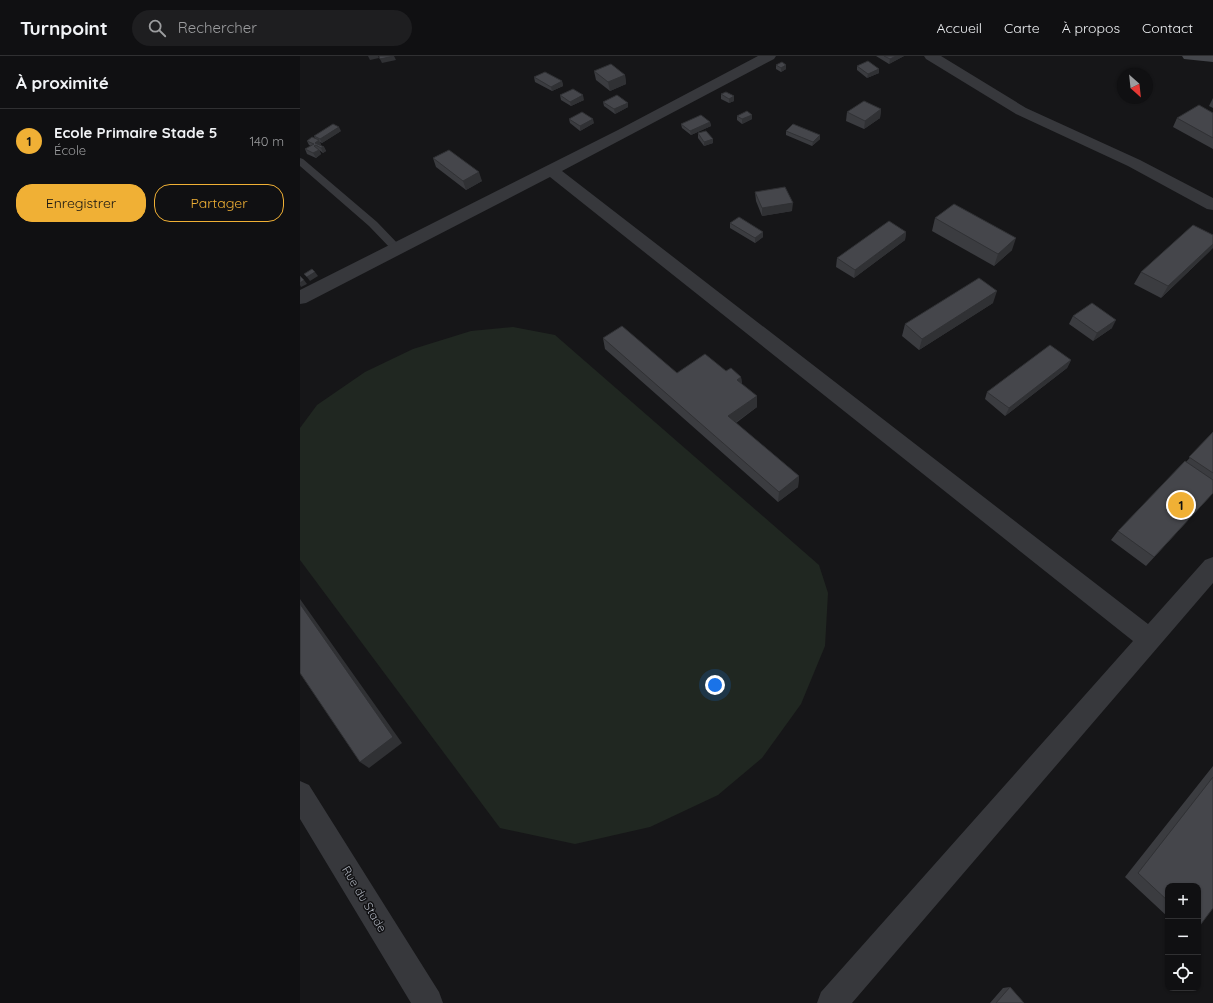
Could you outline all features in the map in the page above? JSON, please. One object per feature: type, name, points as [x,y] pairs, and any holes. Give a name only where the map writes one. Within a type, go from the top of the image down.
[{"type":"street","points":[[300,298],[551,170],[769,56]]},
{"type":"street","points":[[931,56],[1021,111],[1134,164],[1213,205]]},
{"type":"street","points":[[1189,56],[1213,58]]},
{"type":"street","points":[[551,170],[1149,639]]},
{"type":"street","points":[[832,1003],[1213,566]]},
{"type":"street","name":"Rue du Stade","points":[[300,794],[428,1003]]},
{"type":"lane","points":[[300,161],[373,224],[397,249]]},
{"type":"shaded area","points":[[513,327],[555,335],[819,565],[828,593],[825,646],[801,704],[762,758],[718,795],[650,827],[575,844],[500,828],[300,560],[300,428],[317,405],[365,372],[413,349],[471,331]]},
{"type":"building","points":[[379,56],[394,56],[380,59]]},
{"type":"building","points":[[884,56],[896,56],[890,59]]},
{"type":"building","points":[[868,61],[879,69],[868,74],[857,66]]},
{"type":"building","points":[[782,62],[786,65],[781,68],[776,65]]},
{"type":"building","points":[[611,64],[625,75],[608,82],[594,71]]},
{"type":"building","points":[[545,72],[562,81],[551,87],[534,77]]},
{"type":"building","points":[[573,89],[583,95],[570,102],[560,95]]},
{"type":"building","points":[[726,92],[734,96],[729,99],[721,94]]},
{"type":"building","points":[[617,95],[628,103],[614,109],[603,102]]},
{"type":"building","points":[[864,101],[881,109],[865,121],[847,112]]},
{"type":"building","points":[[1199,105],[1213,113],[1213,138],[1177,118]]},
{"type":"building","points":[[747,111],[752,115],[742,119],[737,116]]},
{"type":"building","points":[[582,112],[593,119],[580,126],[569,119]]},
{"type":"building","points":[[701,115],[710,122],[690,131],[681,124]]},
{"type":"building","points":[[333,124],[339,127],[320,139],[314,136]]},
{"type":"building","points":[[793,124],[820,135],[813,142],[786,131]]},
{"type":"building","points":[[706,131],[713,139],[704,142],[698,133]]},
{"type":"building","points":[[312,137],[319,140],[315,143],[324,147],[321,148],[316,145],[314,146],[319,150],[313,153],[305,149],[314,144],[307,141]]},
{"type":"building","points":[[449,150],[479,172],[463,181],[433,158]]},
{"type":"building","points":[[785,187],[793,203],[762,208],[755,192]]},
{"type":"building","points":[[954,204],[1016,238],[998,254],[935,218]]},
{"type":"building","points":[[739,217],[763,232],[755,238],[730,223]]},
{"type":"building","points":[[889,221],[906,232],[855,270],[837,258]]},
{"type":"building","points":[[1193,225],[1213,235],[1213,244],[1168,286],[1141,272]]},
{"type":"building","points":[[312,269],[315,272],[307,277],[304,274]]},
{"type":"building","points":[[300,276],[304,280],[300,283]]},
{"type":"building","points":[[979,278],[997,291],[922,339],[905,324]]},
{"type":"building","points":[[1092,303],[1116,320],[1097,333],[1073,316]]},
{"type":"building","points":[[622,326],[677,373],[705,354],[726,371],[731,368],[741,377],[737,380],[757,396],[728,416],[799,476],[779,492],[603,338]]},
{"type":"building","points":[[1050,345],[1071,360],[1009,408],[987,392]]},
{"type":"building","points":[[1213,432],[1213,473],[1189,457]]},
{"type":"building","points":[[1185,461],[1213,480],[1213,493],[1154,557],[1118,531]]},
{"type":"building","points":[[300,604],[393,737],[360,762],[300,673]]},
{"type":"building","points":[[1213,777],[1213,908],[1201,924],[1201,883],[1165,883],[1165,898],[1138,873]]},
{"type":"building","points":[[1010,987],[1024,1003],[996,1003]]},
{"type":"place","name":"Ecole Primaire Stade 5","points":[[1181,505]]}]
